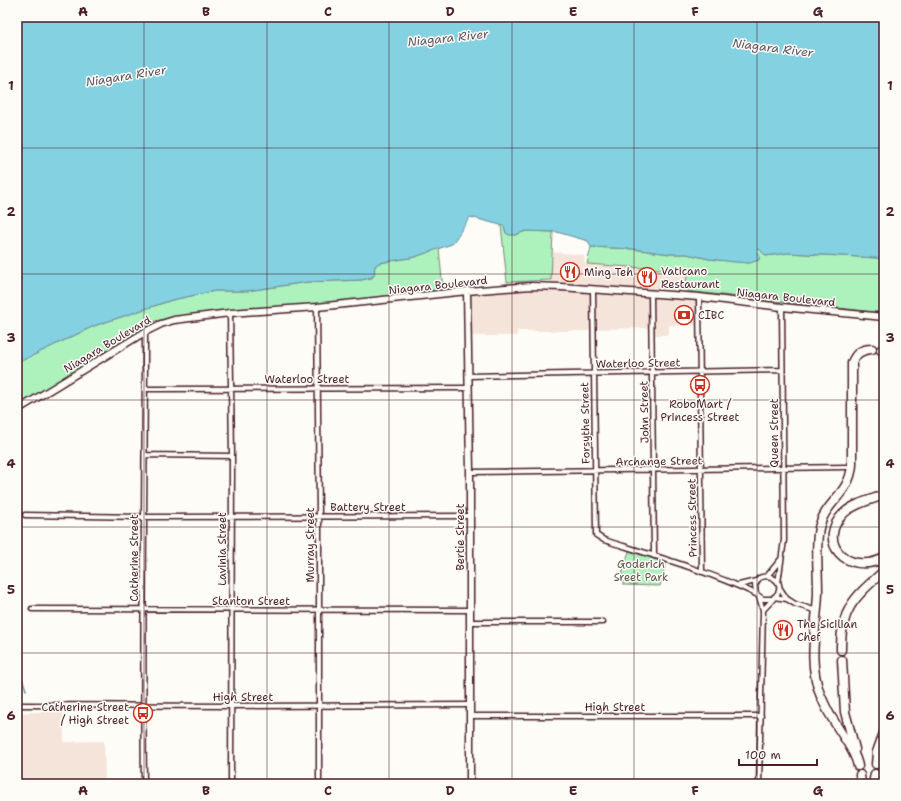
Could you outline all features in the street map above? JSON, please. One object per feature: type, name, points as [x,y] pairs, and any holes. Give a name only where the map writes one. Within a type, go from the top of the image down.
[{"type":"highway","points":[[842,660],[846,720],[858,763],[847,742],[833,721],[823,700],[818,685],[813,652],[817,611],[819,526],[826,510],[840,496],[847,485],[852,470],[852,363],[855,356],[859,352],[865,349],[872,349]]},
{"type":"highway","points":[[884,495],[859,504],[848,510],[836,524],[833,536],[839,553],[849,561],[859,564],[866,564],[876,562],[884,558]]},
{"type":"highway","points":[[841,650],[841,629],[848,609],[860,594],[884,571]]},
{"type":"highway","points":[[876,764],[877,752],[884,733]]},
{"type":"highway","points":[[873,784],[875,774]]},
{"type":"highway","points":[[860,775],[861,784]]},
{"type":"main road","name":"Niagara Boulevard","points":[[17,410],[160,324],[174,320],[230,313],[317,307],[467,291],[531,286],[651,292],[884,317]]},
{"type":"main road","name":"Bertie Street","points":[[467,291],[470,472],[470,784]]},
{"type":"street","name":"Forsythe Street","points":[[593,289],[596,535],[604,540],[654,556]]},
{"type":"street","name":"John Street","points":[[651,292],[654,556]]},
{"type":"street","name":"Princess Street","points":[[699,297],[702,572]]},
{"type":"street","name":"Murray Street","points":[[317,307],[319,784]]},
{"type":"street","name":"Queen Street","points":[[778,585],[784,540],[782,307]]},
{"type":"street","name":"Lavinia Street","points":[[230,313],[232,456],[231,784]]},
{"type":"street","name":"Catherine Street","points":[[144,784],[143,517],[145,454],[145,332]]},
{"type":"street","name":"Waterloo Street","points":[[469,376],[594,372],[782,370]]},
{"type":"street","name":"Waterloo Street","points":[[144,389],[469,388]]},
{"type":"street","points":[[145,454],[232,456]]},
{"type":"street","name":"Archange Street","points":[[470,472],[847,467]]},
{"type":"street","name":"Battery Street","points":[[25,515],[143,517],[470,516]]},
{"type":"street","points":[[654,556],[738,585],[768,600],[773,598],[787,599]]},
{"type":"street","name":"Queen Street","points":[[768,575],[781,558]]},
{"type":"street","points":[[738,585],[756,581],[763,576],[768,575],[772,577],[787,599],[795,604],[817,611]]},
{"type":"street","points":[[756,581],[755,585],[763,610],[759,784]]},
{"type":"street","points":[[763,610],[778,593],[778,585]]},
{"type":"street","name":"Stanton Street","points":[[32,609],[469,610]]},
{"type":"street","points":[[470,622],[604,622]]},
{"type":"street","name":"High Street","points":[[17,705],[231,706],[469,704]]},
{"type":"street","name":"High Street","points":[[470,716],[761,716]]},
{"type":"shaded area","points":[[553,252],[584,255],[585,264],[688,271],[685,295],[699,297],[699,325],[669,325],[669,335],[652,335],[651,328],[590,329],[590,331],[517,331],[517,336],[468,336],[467,291],[550,286]]},
{"type":"shaded area","points":[[63,711],[64,742],[104,741],[105,784],[17,784],[17,713]]},
{"type":"green space","points":[[501,225],[504,226],[506,233],[515,235],[526,231],[553,232],[551,280],[507,282]]},
{"type":"green space","points":[[591,247],[633,249],[670,254],[687,254],[709,259],[750,263],[759,249],[766,256],[788,253],[877,258],[884,260],[884,313],[686,291],[687,271],[587,264]]},
{"type":"green space","points":[[439,248],[443,290],[310,306],[193,314],[155,321],[17,407],[17,363],[94,326],[172,300],[215,291],[247,291],[308,282],[362,280],[372,278],[375,266],[379,263],[415,257]]},
{"type":"green space","name":"Goderich Sreet Park","points":[[629,551],[666,563],[660,586],[623,585],[622,574]]},
{"type":"water","name":"Niagara River","points":[[17,17],[884,17],[884,260],[877,258],[788,253],[766,256],[759,249],[757,251],[760,256],[759,260],[750,263],[735,262],[709,259],[687,254],[670,254],[633,249],[591,247],[588,241],[557,232],[526,231],[515,235],[509,235],[506,233],[504,226],[470,217],[452,244],[415,257],[379,263],[375,266],[374,276],[362,280],[308,282],[247,291],[215,291],[172,300],[94,326],[17,363]]},
{"type":"waterway","points":[[17,664],[26,690]]},
{"type":"place","name":"Ming Teh","points":[[570,272]]},
{"type":"place","name":"Vaticano Restaurant","points":[[647,277]]},
{"type":"place","name":"CIBC","points":[[684,315]]},
{"type":"place","name":"RoboMart / Princess Street","points":[[700,385]]},
{"type":"place","name":"The Sicilian Chef","points":[[783,630]]},
{"type":"place","name":"Catherine Street / High Street","points":[[143,713]]}]
